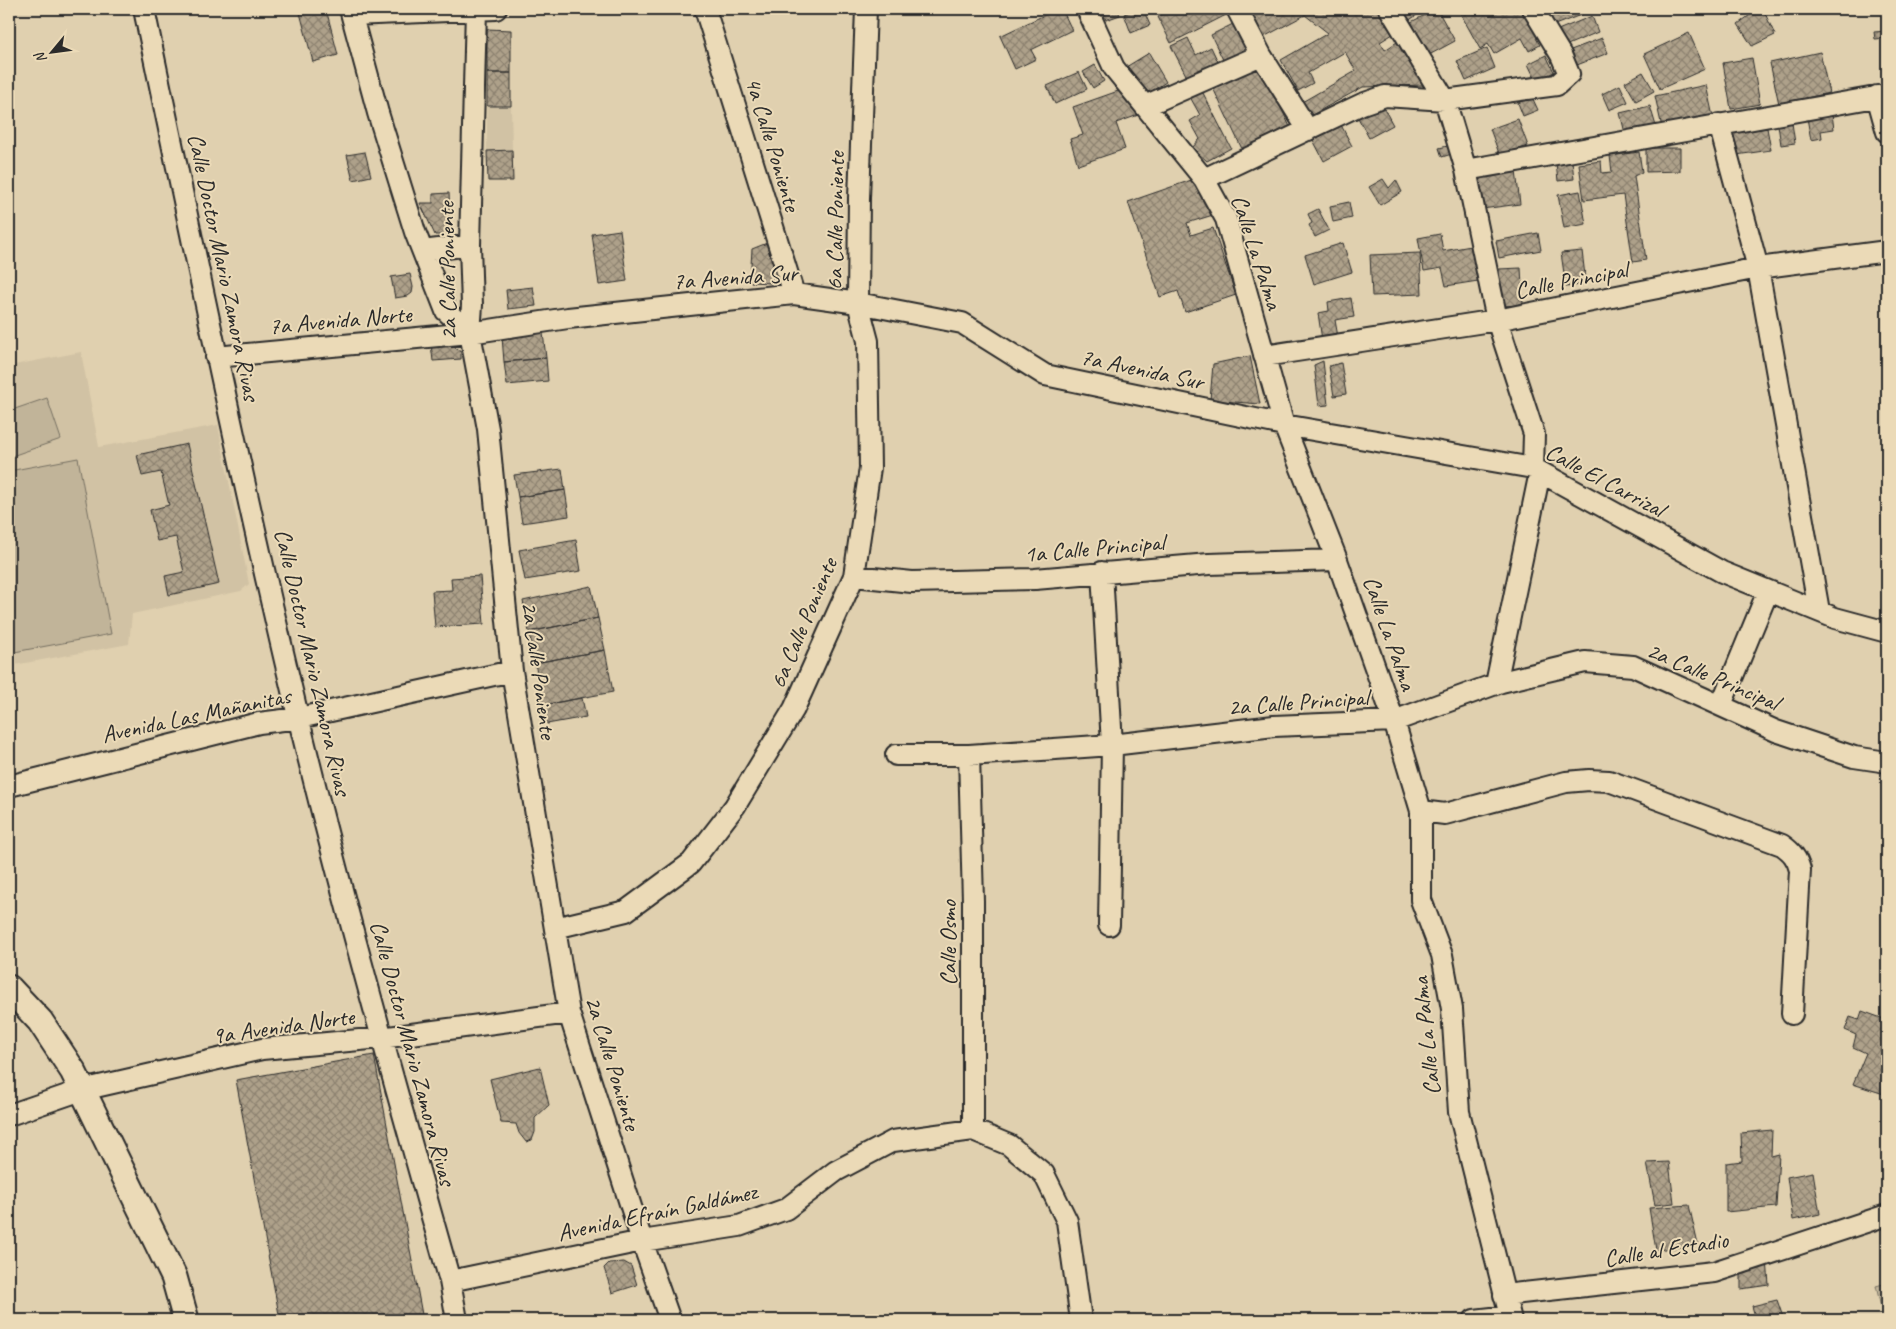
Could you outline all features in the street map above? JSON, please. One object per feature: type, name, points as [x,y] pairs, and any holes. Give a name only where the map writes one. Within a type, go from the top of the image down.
[{"type":"main road","points":[[9,988],[40,1021],[73,1071],[174,1277],[186,1320]]},
{"type":"street","name":"Calle Doctor Mario Zamora Rivas","points":[[146,9],[216,357],[299,718],[381,1038],[450,1281],[457,1320]]},
{"type":"street","name":"2a Calle Poniente","points":[[476,9],[470,245],[472,305],[470,333],[488,429],[512,671],[569,1013],[642,1241],[670,1320]]},
{"type":"street","points":[[470,333],[446,311],[415,232],[378,113],[351,12],[496,9]]},
{"type":"street","name":"4a Calle Poniente","points":[[705,9],[794,294]]},
{"type":"street","name":"6a Calle Poniente","points":[[555,928],[626,911],[691,863],[735,806],[794,709],[854,576],[870,468],[868,341],[858,304],[859,198],[866,9]]},
{"type":"street","name":"Calle La Palma","points":[[1087,9],[1114,68],[1204,178],[1226,219],[1284,425],[1337,560],[1394,721],[1421,811],[1420,900],[1442,955],[1452,1009],[1459,1112],[1511,1318]]},
{"type":"street","points":[[1237,9],[1261,54],[1308,130]]},
{"type":"street","points":[[1390,9],[1445,100],[1466,170],[1497,320],[1534,434],[1536,470],[1496,684]]},
{"type":"street","points":[[1204,178],[1362,104],[1385,96],[1445,100],[1557,85],[1569,74],[1561,55],[1533,9]]},
{"type":"street","points":[[1145,106],[1261,54]]},
{"type":"street","points":[[1466,170],[1882,96],[1887,132]]},
{"type":"street","points":[[1719,124],[1758,268],[1819,612]]},
{"type":"street","points":[[423,252],[470,245]]},
{"type":"street","name":"Calle Principal","points":[[1264,356],[1497,320],[1758,268],[1887,251]]},
{"type":"street","name":"7a Avenida Sur","points":[[470,333],[568,318],[794,294],[962,323],[1045,375],[1284,425]]},
{"type":"street","name":"7a Avenida Norte","points":[[216,357],[470,333]]},
{"type":"street","name":"Calle El Carrizal","points":[[1284,425],[1536,470],[1722,572],[1835,618],[1887,632]]},
{"type":"street","name":"1a Calle Principal","points":[[854,576],[912,582],[1035,579],[1209,564],[1337,560]]},
{"type":"street","points":[[1102,572],[1112,745],[1109,925]]},
{"type":"street","points":[[1721,705],[1768,591]]},
{"type":"street","name":"2a Calle Principal","points":[[896,755],[969,755],[1112,745],[1274,726],[1394,721],[1496,684],[1585,662],[1633,666],[1776,731],[1854,757],[1887,762]]},
{"type":"street","name":"Avenida Las Mañanitas","points":[[9,786],[259,722],[299,718],[512,671]]},
{"type":"street","name":"Calle Osmo","points":[[969,755],[973,901],[973,1130]]},
{"type":"street","points":[[1421,811],[1445,814],[1566,782],[1609,781],[1782,845],[1798,861],[1800,870],[1792,1014]]},
{"type":"street","name":"9a Avenida Norte","points":[[9,1115],[82,1090],[262,1049],[381,1038],[569,1013]]},
{"type":"street","points":[[973,1130],[1009,1144],[1044,1174],[1066,1221],[1080,1320]]},
{"type":"street","name":"Avenida Efraín Galdámez","points":[[450,1281],[642,1241],[738,1226],[786,1209],[836,1171],[893,1141],[973,1130]]},
{"type":"street","name":"Calle al Estadio","points":[[1504,1295],[1714,1272],[1887,1215]]},
{"type":"street","points":[[1474,1320],[1511,1318]]},
{"type":"shaded area","points":[[487,106],[511,106],[512,150],[487,151]]},
{"type":"shaded area","points":[[81,352],[99,447],[218,425],[249,584],[241,591],[132,614],[129,644],[9,666],[9,366]]},
{"type":"shaded area","points":[[47,398],[61,439],[9,457],[9,411]]},
{"type":"shaded area","points":[[78,458],[111,634],[9,653],[9,471]]},
{"type":"shaded area","points":[[1887,1283],[1887,1320],[1884,1320],[1876,1286]]},
{"type":"building","points":[[299,9],[326,9],[338,55],[313,62]]},
{"type":"building","points":[[1057,9],[1062,9],[1072,30],[1031,50],[1036,59],[1015,69],[1000,36]]},
{"type":"building","points":[[1101,9],[1117,9],[1120,15],[1106,20]]},
{"type":"building","points":[[1143,9],[1150,25],[1131,33],[1124,14]]},
{"type":"building","points":[[1175,9],[1223,9],[1226,15],[1171,43],[1158,17]]},
{"type":"building","points":[[1243,9],[1377,9],[1393,34],[1380,42],[1385,50],[1397,42],[1424,85],[1363,87],[1310,116],[1302,102],[1356,71],[1345,52],[1308,73],[1313,83],[1298,91],[1281,60],[1328,33],[1305,15],[1258,40]]},
{"type":"building","points":[[1400,9],[1426,9],[1408,21]]},
{"type":"building","points":[[1437,9],[1455,41],[1429,55],[1411,22]]},
{"type":"building","points":[[1458,9],[1529,9],[1543,34],[1536,38],[1540,45],[1529,51],[1522,38],[1494,54],[1488,44],[1480,49]]},
{"type":"building","points":[[1561,9],[1585,9],[1586,13],[1552,26],[1547,14]]},
{"type":"building","points":[[1758,9],[1763,9],[1775,35],[1752,46],[1738,24]]},
{"type":"building","points":[[1592,16],[1598,32],[1565,46],[1558,30]]},
{"type":"building","points":[[1239,21],[1254,50],[1225,64],[1211,35]]},
{"type":"building","points":[[487,29],[511,30],[511,73],[487,73]]},
{"type":"building","points":[[1887,31],[1887,38],[1875,39],[1874,32]]},
{"type":"building","points":[[1689,33],[1705,69],[1660,89],[1644,54]]},
{"type":"building","points":[[1188,38],[1196,55],[1211,47],[1220,66],[1189,81],[1171,46]]},
{"type":"building","points":[[1602,38],[1608,53],[1577,65],[1571,50]]},
{"type":"building","points":[[1487,48],[1495,68],[1466,81],[1457,61]]},
{"type":"building","points":[[1820,52],[1829,93],[1779,104],[1770,63]]},
{"type":"building","points":[[1149,53],[1166,82],[1144,96],[1126,67]]},
{"type":"building","points":[[1546,55],[1554,72],[1536,81],[1528,64]]},
{"type":"building","points":[[1752,58],[1760,104],[1731,109],[1723,63]]},
{"type":"building","points":[[1260,63],[1291,129],[1243,151],[1212,86]]},
{"type":"building","points":[[1095,65],[1104,81],[1093,88],[1083,72]]},
{"type":"building","points":[[1079,72],[1087,89],[1055,104],[1047,86]]},
{"type":"building","points":[[1643,72],[1654,91],[1636,101],[1625,82]]},
{"type":"building","points":[[487,73],[511,73],[511,106],[487,106]]},
{"type":"building","points":[[1620,85],[1628,102],[1609,110],[1602,94]]},
{"type":"building","points":[[1706,85],[1714,121],[1663,132],[1655,96]]},
{"type":"building","points":[[1121,90],[1144,113],[1116,123],[1125,149],[1078,165],[1070,139],[1083,135],[1073,107]]},
{"type":"building","points":[[1202,91],[1231,148],[1207,161],[1192,148],[1200,139],[1190,121],[1200,115],[1190,97]]},
{"type":"building","points":[[1532,97],[1538,110],[1523,116],[1518,103]]},
{"type":"building","points":[[1380,101],[1393,125],[1369,138],[1356,114]]},
{"type":"building","points":[[1650,106],[1656,126],[1625,133],[1620,113]]},
{"type":"building","points":[[1832,114],[1834,129],[1821,131],[1822,138],[1811,140],[1807,118]]},
{"type":"building","points":[[1518,119],[1528,146],[1500,156],[1490,129]]},
{"type":"building","points":[[1792,123],[1795,143],[1781,145],[1778,125]]},
{"type":"building","points":[[1341,125],[1352,146],[1324,161],[1313,140]]},
{"type":"building","points":[[1767,128],[1771,150],[1736,155],[1733,133]]},
{"type":"building","points":[[1452,145],[1455,153],[1442,157],[1439,148]]},
{"type":"building","points":[[1646,148],[1680,148],[1680,171],[1646,172]]},
{"type":"building","points":[[512,150],[513,181],[488,181],[487,151]]},
{"type":"building","points":[[365,152],[371,176],[353,180],[347,155]]},
{"type":"building","points":[[1639,152],[1642,172],[1634,176],[1646,260],[1633,262],[1623,195],[1584,200],[1579,164],[1601,161],[1602,173],[1612,172],[1610,156]]},
{"type":"building","points":[[1572,161],[1574,179],[1558,181],[1556,163]]},
{"type":"building","points":[[1516,171],[1520,204],[1482,209],[1479,175]]},
{"type":"building","points":[[1200,177],[1213,215],[1187,223],[1191,235],[1213,228],[1236,295],[1185,312],[1178,291],[1160,297],[1128,202]]},
{"type":"building","points":[[1383,179],[1389,188],[1396,180],[1402,192],[1380,205],[1369,187]]},
{"type":"building","points":[[1580,191],[1586,224],[1564,228],[1558,195]]},
{"type":"building","points":[[449,193],[451,235],[435,235],[420,203],[433,203],[433,194]]},
{"type":"building","points":[[1349,202],[1352,218],[1333,222],[1330,206]]},
{"type":"building","points":[[1318,209],[1329,230],[1315,237],[1309,225],[1312,223],[1308,214]]},
{"type":"building","points":[[620,230],[627,281],[599,285],[592,234]]},
{"type":"building","points":[[1538,233],[1541,250],[1499,258],[1496,241]]},
{"type":"building","points":[[1440,234],[1443,251],[1471,246],[1478,281],[1446,286],[1442,268],[1424,271],[1418,238]]},
{"type":"building","points":[[767,243],[776,267],[777,276],[771,283],[750,282],[752,249]]},
{"type":"building","points":[[1343,243],[1352,272],[1314,284],[1305,255]]},
{"type":"building","points":[[1582,251],[1586,284],[1566,287],[1561,253]]},
{"type":"building","points":[[1420,253],[1422,294],[1372,296],[1370,255]]},
{"type":"building","points":[[1521,268],[1523,305],[1501,306],[1499,269]]},
{"type":"building","points":[[410,274],[413,287],[412,293],[408,296],[395,298],[391,277]]},
{"type":"building","points":[[533,287],[536,306],[508,309],[506,290]]},
{"type":"building","points":[[1351,298],[1354,317],[1335,320],[1338,337],[1322,340],[1318,313],[1329,311],[1328,302]]},
{"type":"building","points":[[543,333],[546,358],[504,362],[502,337]]},
{"type":"building","points":[[442,343],[451,345],[461,352],[461,359],[433,361],[431,344]]},
{"type":"building","points":[[1250,356],[1260,404],[1210,400],[1213,364]]},
{"type":"building","points":[[546,358],[548,381],[507,385],[504,362]]},
{"type":"building","points":[[1323,361],[1328,405],[1319,406],[1314,365]]},
{"type":"building","points":[[1341,363],[1346,394],[1334,396],[1329,366]]},
{"type":"building","points":[[187,444],[219,584],[169,595],[165,576],[184,572],[176,537],[157,541],[150,510],[169,505],[161,472],[142,476],[137,455]]},
{"type":"building","points":[[562,469],[565,490],[518,497],[514,475]]},
{"type":"building","points":[[565,490],[569,516],[522,523],[518,497]]},
{"type":"building","points":[[576,540],[581,571],[525,580],[519,550]]},
{"type":"building","points":[[480,576],[484,624],[435,627],[432,591],[452,590],[451,578]]},
{"type":"building","points":[[591,586],[598,618],[529,632],[523,601]]},
{"type":"building","points":[[598,618],[605,650],[535,663],[529,632]]},
{"type":"building","points":[[605,650],[613,692],[543,705],[535,663]]},
{"type":"building","points":[[582,698],[586,717],[547,724],[543,705]]},
{"type":"building","points":[[1862,1011],[1887,1020],[1887,1095],[1853,1084],[1866,1053],[1853,1047],[1856,1035],[1845,1030],[1850,1017],[1859,1020]]},
{"type":"building","points":[[374,1055],[423,1320],[280,1320],[236,1080]]},
{"type":"building","points":[[540,1067],[549,1105],[535,1118],[535,1132],[532,1140],[526,1142],[519,1133],[516,1124],[501,1123],[490,1079]]},
{"type":"building","points":[[1772,1130],[1771,1156],[1779,1154],[1776,1207],[1726,1212],[1726,1163],[1742,1161],[1741,1133]]},
{"type":"building","points":[[1669,1162],[1674,1203],[1655,1205],[1647,1163]]},
{"type":"building","points":[[1813,1172],[1820,1214],[1793,1220],[1787,1177]]},
{"type":"building","points":[[1689,1205],[1698,1245],[1656,1250],[1649,1208]]},
{"type":"building","points":[[1767,1259],[1769,1285],[1741,1289],[1741,1266]]},
{"type":"building","points":[[624,1262],[631,1266],[637,1285],[612,1293],[604,1268],[609,1263]]},
{"type":"building","points":[[1777,1300],[1784,1320],[1756,1320],[1752,1306]]}]
